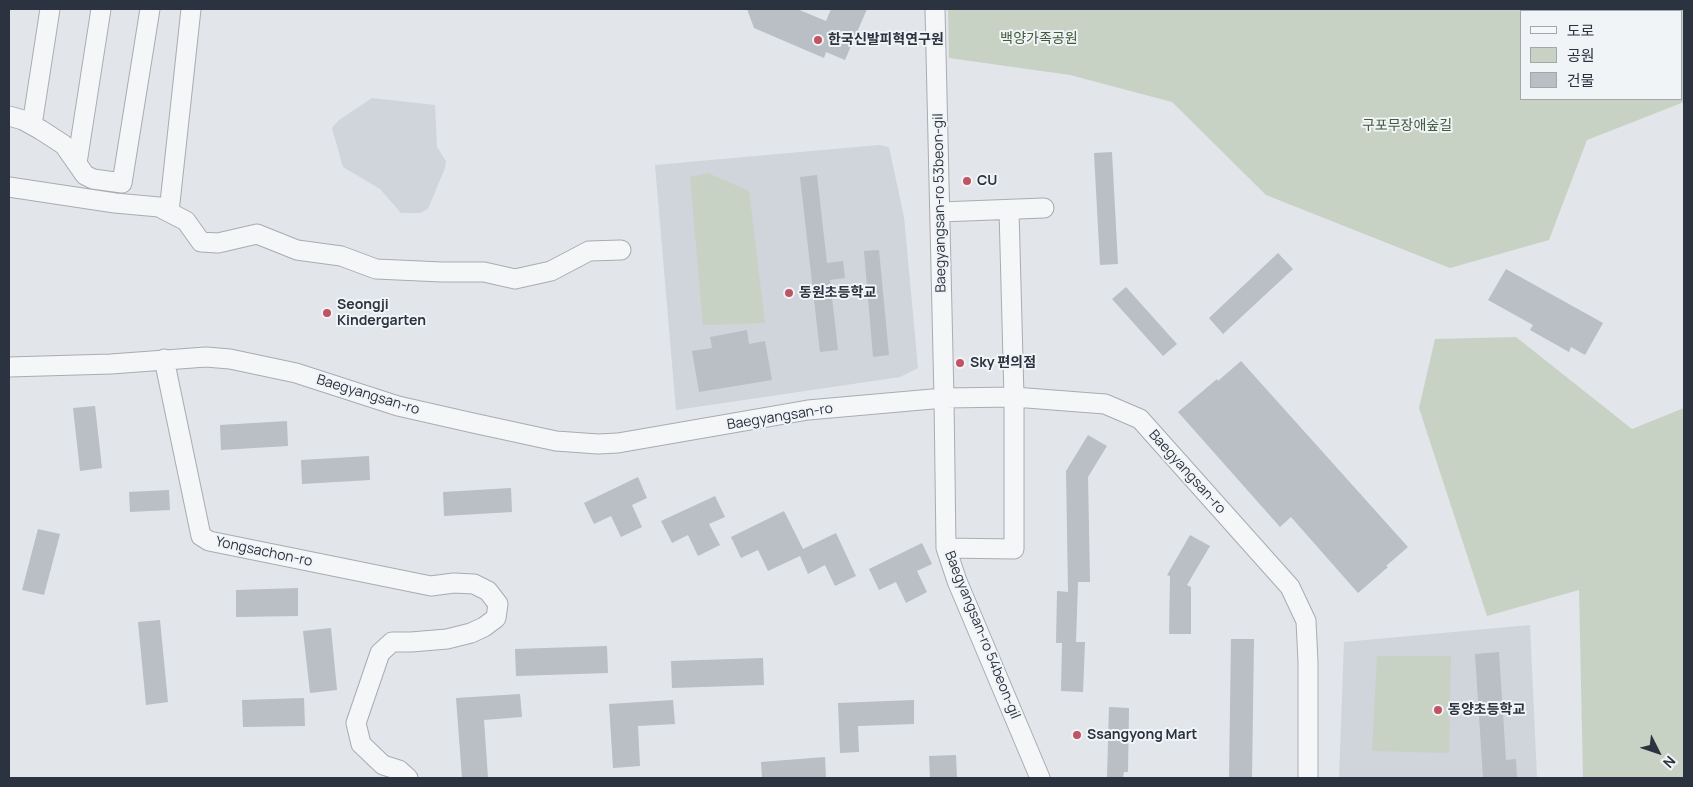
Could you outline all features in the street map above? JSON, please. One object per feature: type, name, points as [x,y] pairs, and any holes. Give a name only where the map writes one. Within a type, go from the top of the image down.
[{"type":"street","points":[[32,125],[50,9]]},
{"type":"street","points":[[77,163],[101,9]]},
{"type":"street","points":[[9,116],[32,125],[64,145],[85,175],[93,179],[122,183],[150,9]]},
{"type":"street","points":[[169,212],[191,9]]},
{"type":"street","name":"Baegyangsan-ro 53beon-gil","points":[[935,9],[944,398]]},
{"type":"street","points":[[9,186],[115,204],[159,207],[186,221],[201,242],[218,243],[257,234],[298,250],[341,256],[376,269],[484,272],[515,279],[551,270],[589,251],[621,250]]},
{"type":"street","points":[[940,212],[1044,208]]},
{"type":"street","points":[[946,548],[1014,549],[1014,397],[1009,210]]},
{"type":"street","name":"Baegyangsan-ro","points":[[9,367],[111,364],[206,356],[296,373],[398,406],[556,441],[598,444],[618,443],[808,410],[944,398],[1014,397],[1105,404],[1140,419],[1290,587],[1306,621],[1308,778]]},
{"type":"street","name":"Yongsachon-ro","points":[[164,359],[201,536],[209,541],[431,586],[454,583],[474,584],[488,591],[498,604],[496,618],[484,627],[471,633],[447,639],[392,642],[380,653],[356,722],[360,744],[383,765],[399,770],[408,778]]},
{"type":"street","name":"Baegyangsan-ro 54beon-gil","points":[[944,398],[946,548],[957,581],[1040,778]]},
{"type":"shaded area","points":[[372,98],[435,105],[437,147],[446,161],[445,168],[428,209],[420,213],[401,213],[380,189],[343,167],[332,128],[339,120]]},
{"type":"shaded area","name":"동원초등학교","points":[[879,145],[889,147],[904,217],[918,368],[900,377],[676,410],[655,165]]},
{"type":"shaded area","name":"동양초등학교","points":[[1530,625],[1537,778],[1339,778],[1344,642]]},
{"type":"green space","name":"구포무장애숲길","points":[[948,9],[1684,9],[1684,102],[1587,140],[1549,240],[1450,268],[1266,195],[1172,102],[1070,75],[949,58]]},
{"type":"green space","points":[[708,173],[749,191],[765,323],[703,325],[690,177]]},
{"type":"green space","points":[[1516,337],[1632,429],[1684,408],[1684,778],[1583,778],[1579,590],[1487,616],[1419,408],[1435,339]]},
{"type":"green space","points":[[1377,656],[1451,656],[1449,753],[1372,751]]},
{"type":"building","name":"한국신발피혁연구원","points":[[747,9],[797,9],[826,21],[831,9],[867,9],[845,60],[826,52],[824,58],[754,28]]},
{"type":"building","points":[[1112,152],[1118,264],[1100,265],[1094,153]]},
{"type":"building","points":[[817,175],[827,263],[843,261],[845,278],[830,280],[838,350],[820,352],[800,177]]},
{"type":"building","points":[[879,250],[889,355],[873,357],[864,251]]},
{"type":"building","points":[[1278,253],[1293,269],[1223,334],[1209,318]]},
{"type":"building","points":[[1506,269],[1603,323],[1585,355],[1571,347],[1569,352],[1530,330],[1533,325],[1488,300]]},
{"type":"building","points":[[1126,287],[1177,344],[1163,356],[1112,299]]},
{"type":"building","points":[[747,330],[749,344],[765,341],[772,380],[699,392],[692,351],[712,348],[710,337]]},
{"type":"building","points":[[1241,361],[1408,547],[1358,593],[1291,517],[1280,527],[1178,412]]},
{"type":"building","points":[[95,406],[102,468],[80,471],[73,408]]},
{"type":"building","points":[[287,421],[288,446],[221,450],[220,425]]},
{"type":"building","points":[[1088,435],[1107,446],[1088,477],[1090,582],[1078,582],[1076,642],[1085,642],[1083,692],[1061,691],[1062,643],[1056,643],[1057,591],[1068,592],[1066,471]]},
{"type":"building","points":[[369,456],[370,480],[302,484],[301,460]]},
{"type":"building","points":[[638,477],[647,498],[632,505],[642,527],[621,537],[611,516],[594,524],[584,503]]},
{"type":"building","points":[[511,488],[512,512],[444,516],[443,492]]},
{"type":"building","points":[[169,490],[170,510],[130,512],[129,492]]},
{"type":"building","points":[[715,496],[725,517],[709,524],[720,545],[698,556],[688,535],[672,543],[661,521]]},
{"type":"building","points":[[784,511],[803,549],[836,533],[856,576],[835,586],[825,565],[808,574],[800,556],[768,571],[758,550],[741,558],[731,537]]},
{"type":"building","points":[[38,529],[60,534],[44,595],[22,590]]},
{"type":"building","points":[[1190,535],[1210,546],[1187,585],[1191,587],[1191,634],[1169,634],[1170,576],[1167,575]]},
{"type":"building","points":[[922,543],[932,564],[917,571],[927,592],[906,603],[896,582],[879,590],[869,569]]},
{"type":"building","points":[[298,588],[298,616],[236,617],[236,590]]},
{"type":"building","points":[[160,620],[168,702],[146,705],[138,622]]},
{"type":"building","points":[[331,628],[337,690],[310,693],[303,631]]},
{"type":"building","points":[[1231,639],[1254,639],[1252,778],[1229,778]]},
{"type":"building","points":[[607,646],[608,673],[516,676],[515,649]]},
{"type":"building","points":[[1499,652],[1506,760],[1516,759],[1517,778],[1483,778],[1475,654]]},
{"type":"building","points":[[763,658],[764,685],[672,688],[671,661]]},
{"type":"building","points":[[520,694],[522,717],[484,720],[488,778],[462,778],[456,698]]},
{"type":"building","points":[[304,698],[305,726],[243,727],[242,700]]},
{"type":"building","points":[[673,700],[675,724],[638,726],[640,766],[613,768],[609,704]]},
{"type":"building","points":[[914,700],[914,724],[858,726],[859,752],[840,753],[838,703]]},
{"type":"building","points":[[1109,707],[1129,708],[1128,772],[1124,772],[1123,778],[1107,778]]},
{"type":"building","points":[[956,755],[957,778],[930,778],[929,756]]},
{"type":"building","points":[[825,757],[826,778],[762,778],[761,762]]},
{"type":"place","name":"한국신발피혁연구원","points":[[818,40]]},
{"type":"place","name":"CU","points":[[967,181]]},
{"type":"place","name":"동원초등학교","points":[[789,293]]},
{"type":"place","name":"Seongji Kindergarten","points":[[327,313]]},
{"type":"place","name":"Sky 편의점","points":[[960,363]]},
{"type":"place","name":"동양초등학교","points":[[1438,710]]},
{"type":"place","name":"Ssangyong Mart","points":[[1077,735]]},
{"type":"park label","name":"백양가족공원","points":[[1039,39]]}]
